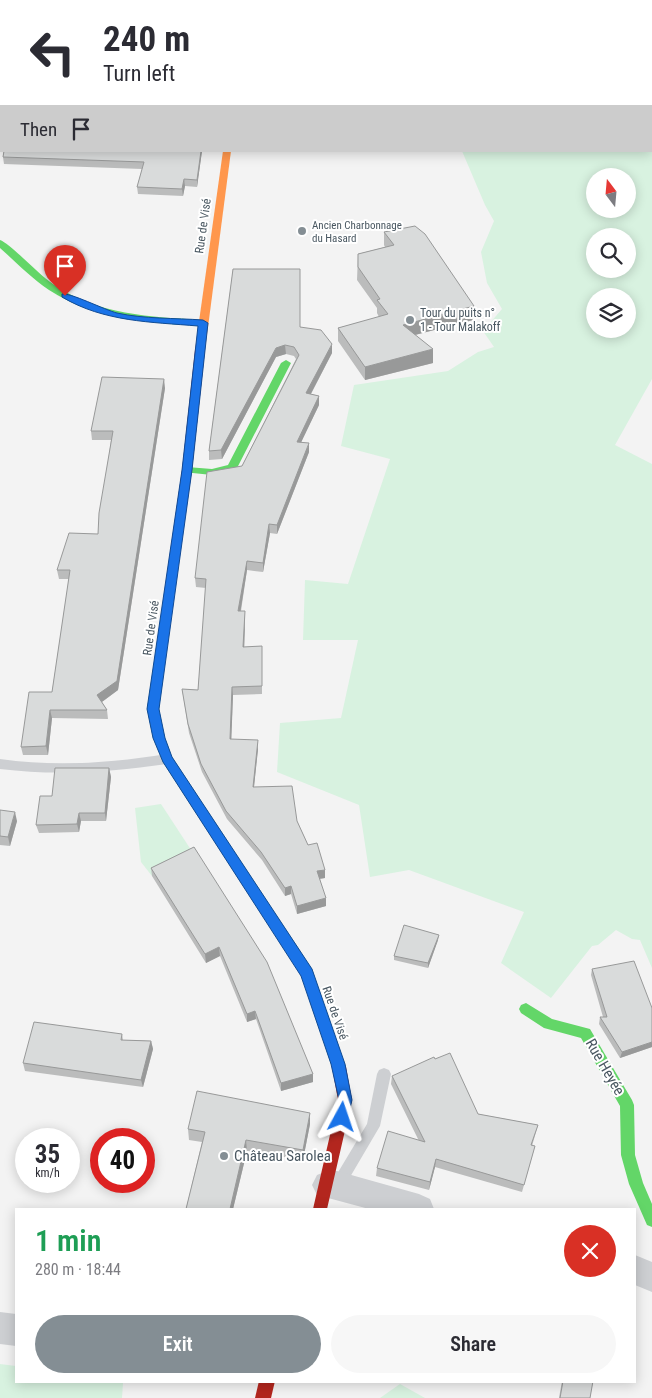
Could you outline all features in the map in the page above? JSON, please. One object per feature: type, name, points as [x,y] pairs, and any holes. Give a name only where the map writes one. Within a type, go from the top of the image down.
[{"type":"street","name":"Rue de Visé","points":[[227,152],[203,323],[187,470],[153,709],[159,738],[167,759],[307,973],[338,1064],[345,1100],[328,1193]]},
{"type":"street","points":[[0,242],[52,288],[78,303],[117,316],[203,323]]},
{"type":"street","points":[[187,470],[212,472],[232,468],[286,363]]},
{"type":"street","name":"Rue Heyée","points":[[526,1009],[549,1024],[585,1033],[597,1052],[627,1105],[628,1155],[636,1184],[652,1220]]},
{"type":"street","points":[[328,1193],[413,1208]]},
{"type":"street","points":[[636,1270],[652,1278]]},
{"type":"street","points":[[0,1328],[15,1330]]},
{"type":"street","points":[[263,1398],[267,1383]]},
{"type":"lane","points":[[0,764],[28,769],[129,765],[167,759]]},
{"type":"lane","points":[[328,1193],[373,1126],[384,1074]]},
{"type":"green space","points":[[462,152],[652,152],[652,379],[615,445],[652,464],[652,968],[640,940],[632,939],[616,930],[598,945],[592,946],[551,998],[501,963],[524,912],[409,870],[370,877],[359,805],[277,772],[280,723],[341,718],[358,640],[303,640],[305,580],[348,584],[390,459],[341,446],[354,385],[448,371],[478,352],[494,347],[483,331],[502,309],[487,283],[481,252],[494,221],[485,205]]},
{"type":"green space","points":[[161,804],[195,856],[152,876],[141,862],[135,808]]},
{"type":"green space","points":[[0,1364],[15,1366],[15,1383],[123,1383],[122,1398],[0,1398]]},
{"type":"green space","points":[[400,1384],[425,1398],[380,1398]]},
{"type":"building","points":[[4,152],[201,152],[197,180],[184,179],[182,189],[137,187],[144,162],[3,157]]},
{"type":"building","points":[[415,226],[425,234],[474,306],[403,325],[433,349],[365,367],[338,328],[388,314],[377,300],[380,299],[358,267],[358,254],[394,245],[384,232]]},
{"type":"building","points":[[233,269],[300,269],[300,327],[321,330],[332,344],[306,393],[319,396],[297,442],[309,443],[277,525],[269,524],[263,563],[247,561],[238,611],[245,611],[243,647],[262,646],[262,686],[232,687],[230,739],[258,740],[253,787],[292,786],[297,821],[308,845],[317,843],[325,870],[317,871],[326,898],[297,906],[291,886],[285,888],[261,852],[226,811],[201,764],[188,724],[182,689],[198,690],[206,579],[195,578],[207,472],[242,466],[299,355],[294,347],[285,345],[276,348],[221,450],[209,451]]},
{"type":"building","points":[[102,377],[164,379],[117,681],[97,695],[107,710],[50,710],[46,746],[21,747],[29,692],[52,692],[70,570],[57,570],[69,533],[98,534],[99,513],[113,431],[91,431]]},
{"type":"building","points":[[55,768],[109,768],[105,813],[79,813],[77,824],[36,825],[40,796],[52,796]]},
{"type":"building","points":[[0,810],[15,812],[8,837],[0,836]]},
{"type":"building","points":[[194,847],[267,962],[313,1074],[281,1083],[255,1011],[247,1014],[219,947],[205,954],[151,868]]},
{"type":"building","points":[[404,925],[439,935],[428,963],[394,956]]},
{"type":"building","points":[[634,961],[652,1008],[652,1042],[622,1052],[600,1017],[607,1017],[592,969]]},
{"type":"building","points":[[34,1022],[122,1034],[121,1040],[151,1041],[141,1080],[23,1063]]},
{"type":"building","points":[[450,1053],[478,1114],[538,1125],[531,1145],[535,1146],[524,1185],[436,1159],[430,1182],[377,1168],[388,1131],[425,1142],[392,1076],[434,1057],[435,1059]]},
{"type":"building","name":"Château Sarolea","points":[[197,1091],[310,1113],[303,1150],[246,1140],[230,1208],[186,1208],[205,1132],[188,1129]]},
{"type":"building","points":[[563,1383],[593,1383],[590,1398],[560,1398]]},
{"type":"traffic: fast","points":[[0,243],[45,283],[69,298],[87,306],[106,312],[144,319],[203,323]]},
{"type":"traffic: fast","points":[[187,470],[212,472],[232,468],[286,363]]},
{"type":"traffic: fast","points":[[168,602],[153,709],[159,738],[167,759],[307,973],[339,1067]]},
{"type":"traffic: fast","points":[[526,1009],[549,1024],[585,1033],[627,1105],[628,1155],[636,1184],[652,1220]]},
{"type":"traffic: slow","points":[[200,350],[227,152]]},
{"type":"traffic: jam","points":[[168,602],[187,470],[200,350]]},
{"type":"traffic: jam","points":[[320,1208],[345,1100],[339,1067]]},
{"type":"traffic: jam","points":[[263,1398],[267,1383]]},
{"type":"place","name":"Ancien Charbonnage du Hasard","points":[[302,231]]},
{"type":"place","name":"Tour du puits n° 1 - Tour Malakoff","points":[[410,320]]},
{"type":"place","name":"Château Sarolea","points":[[224,1156]]},
{"type":"route","points":[[65,296],[78,303],[117,316],[203,323],[187,470],[153,709],[159,738],[167,759],[307,973],[338,1064],[345,1100],[342,1117]]}]
